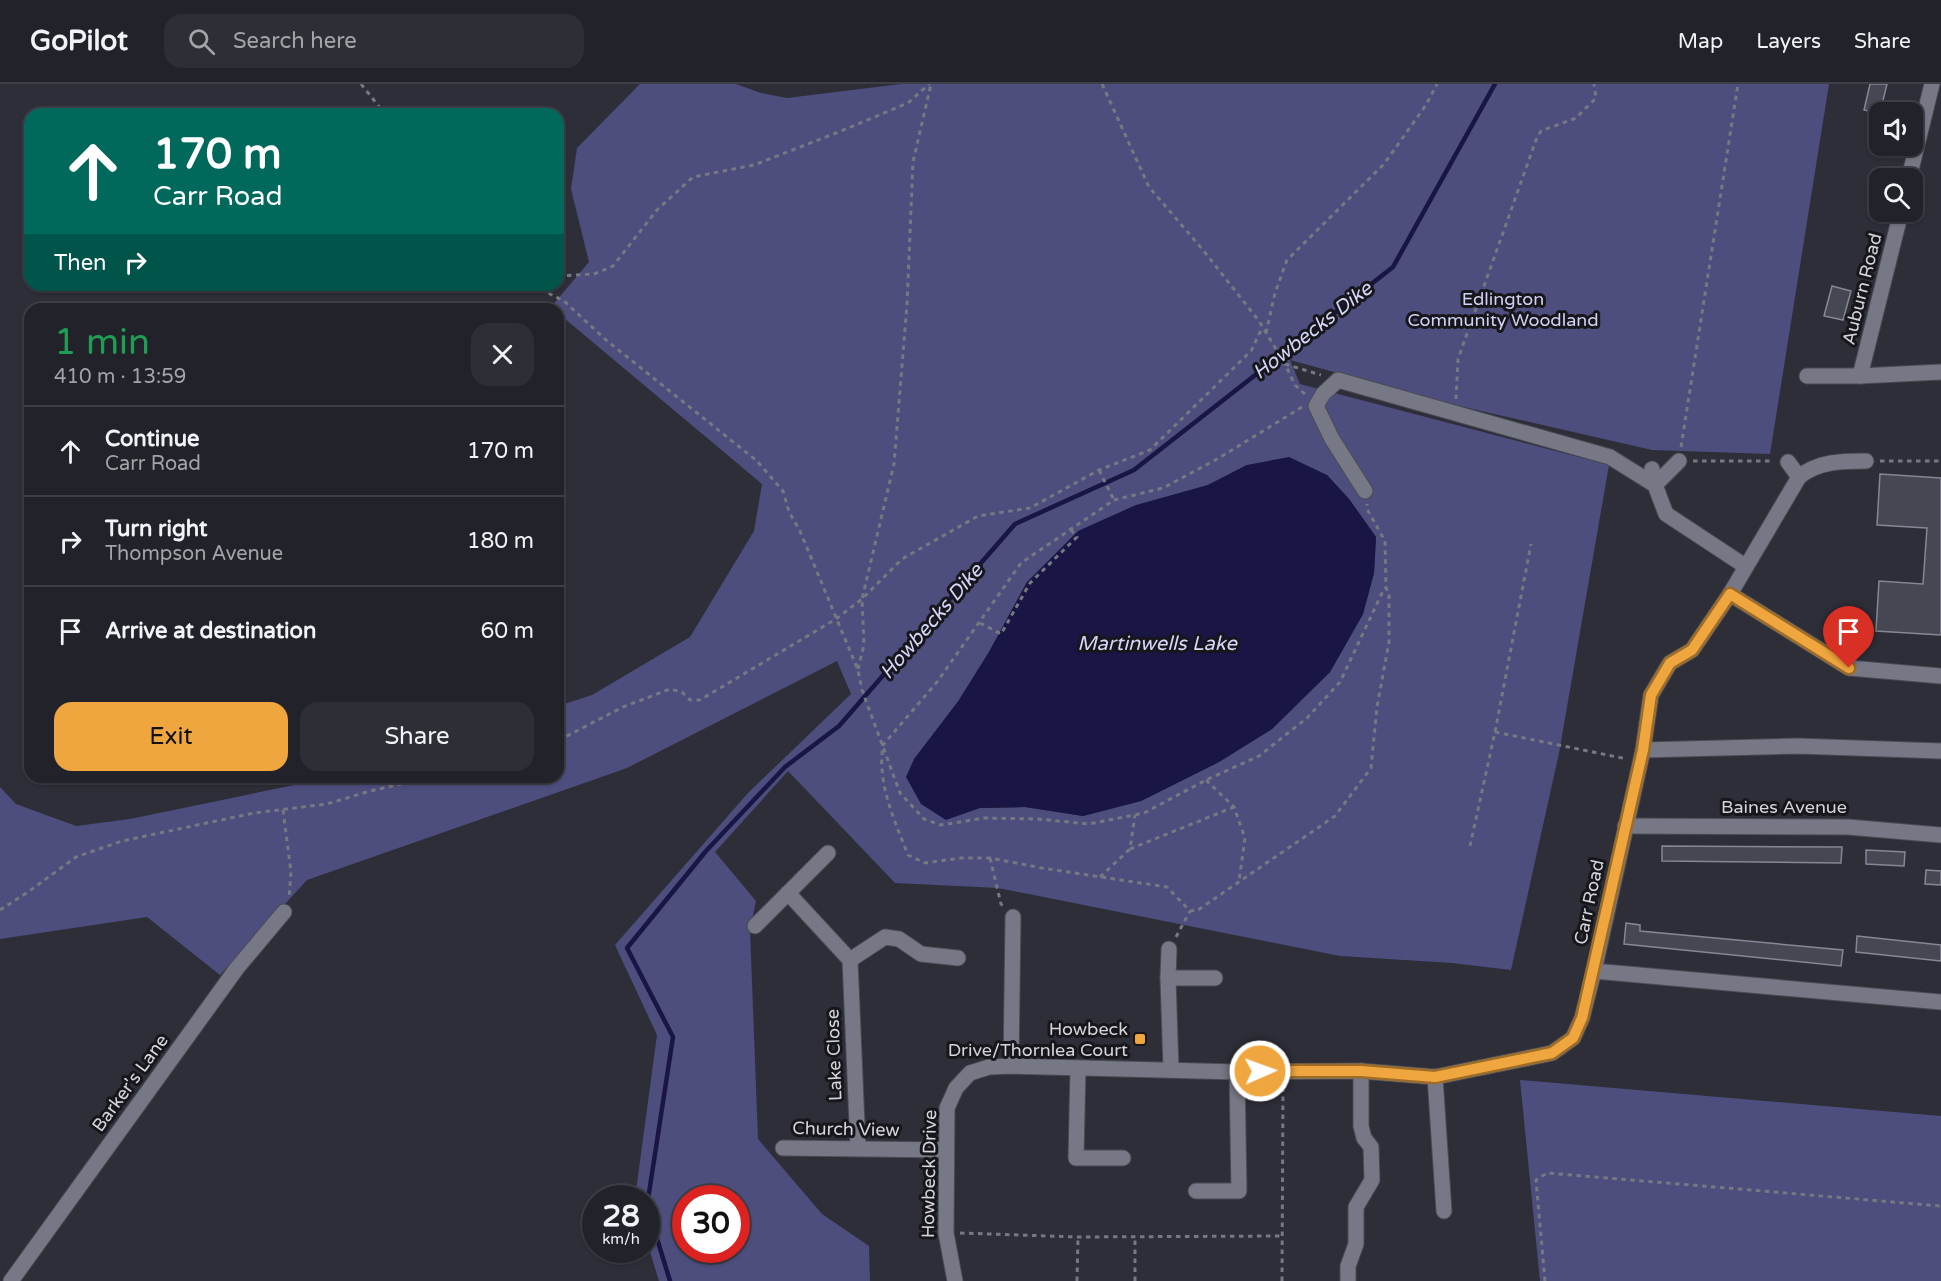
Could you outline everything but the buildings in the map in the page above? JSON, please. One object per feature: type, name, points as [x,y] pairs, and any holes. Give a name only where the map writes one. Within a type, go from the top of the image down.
[{"type":"street","points":[[1911,168],[1932,84]]},
{"type":"street","name":"Auburn Road","points":[[1860,376],[1898,222]]},
{"type":"street","points":[[1807,376],[1941,372]]},
{"type":"street","points":[[1365,491],[1332,439],[1316,406],[1323,394],[1338,380],[1610,457],[1655,485]]},
{"type":"street","points":[[1655,485],[1679,461]]},
{"type":"street","points":[[1788,462],[1799,477],[1810,468],[1841,461],[1866,461]]},
{"type":"street","points":[[1652,469],[1655,485],[1666,514],[1745,566]]},
{"type":"street","name":"Carr Road","points":[[1799,477],[1730,594],[1692,650],[1670,663],[1651,695],[1641,756],[1594,971],[1941,1002]]},
{"type":"street","points":[[1730,594],[1849,668],[1941,676]]},
{"type":"street","points":[[1641,756],[1798,746],[1941,751]]},
{"type":"street","name":"Baines Avenue","points":[[1625,826],[1848,827],[1941,835]]},
{"type":"street","points":[[755,926],[828,853]]},
{"type":"street","points":[[788,893],[850,960],[885,937],[899,939],[921,954],[958,958]]},
{"type":"street","name":"Barker's Lane","points":[[11,1281],[237,968],[284,912]]},
{"type":"street","points":[[1011,1066],[1013,917]]},
{"type":"street","points":[[1169,949],[1171,1069]]},
{"type":"street","name":"Lake Close","points":[[850,960],[858,1148]]},
{"type":"street","name":"Howbeck Drive","points":[[955,1281],[946,1233],[947,1108],[956,1088],[970,1073],[989,1067],[1011,1066],[1237,1072],[1361,1071],[1435,1077],[1552,1053],[1573,1038],[1582,1018],[1594,971]]},
{"type":"street","points":[[1168,978],[1215,978]]},
{"type":"street","points":[[1078,1068],[1076,1158],[1123,1158]]},
{"type":"street","points":[[1348,1281],[1348,1266],[1356,1244],[1356,1207],[1372,1180],[1371,1147],[1364,1138],[1361,1126],[1361,1071]]},
{"type":"street","points":[[1196,1191],[1239,1191],[1237,1072]]},
{"type":"street","points":[[1435,1077],[1444,1210]]},
{"type":"street","name":"Church View","points":[[783,1148],[946,1150]]},
{"type":"path","points":[[361,84],[380,108]]},
{"type":"path","points":[[564,276],[594,274],[613,266],[657,210],[693,177],[754,165],[841,131],[908,103],[930,84]]},
{"type":"path","points":[[858,670],[864,645],[862,599],[894,464],[908,304],[914,162],[930,84]]},
{"type":"path","points":[[1102,84],[1149,187],[1203,250],[1266,333],[1286,364],[1295,385],[1309,399],[1300,409],[1163,488],[1114,500],[1022,563],[937,682],[883,745],[885,796],[908,855],[925,864],[961,858],[990,858],[1167,886],[1190,911]]},
{"type":"path","points":[[1266,333],[1275,293],[1287,260],[1384,164],[1426,105],[1437,84]]},
{"type":"path","points":[[1453,413],[1458,359],[1536,140],[1541,131],[1576,118],[1596,98],[1594,84]]},
{"type":"path","points":[[1738,84],[1679,461],[1788,462]]},
{"type":"path","points":[[548,291],[564,301],[606,340],[757,461],[783,491],[789,512],[800,531],[858,670],[862,690],[900,792],[924,819],[941,825],[984,818],[1038,819],[1089,824],[1144,813],[1206,780],[1259,756],[1307,718],[1340,682],[1386,588]]},
{"type":"path","points":[[564,737],[623,707],[670,689],[682,692],[690,700],[700,700],[836,619],[862,599],[902,559],[978,516],[1030,508],[1099,470],[1150,450],[1251,351],[1262,328]]},
{"type":"path","points":[[1286,364],[1338,380]]},
{"type":"path","points":[[1866,461],[1941,461]]},
{"type":"path","points":[[1099,470],[1114,500]]},
{"type":"path","points":[[1190,911],[1198,910],[1335,816],[1371,768],[1377,707],[1389,642],[1389,593],[1386,588],[1385,541],[1367,509],[1365,491]]},
{"type":"path","points":[[980,623],[1001,634],[1030,583],[1077,537],[1071,530]]},
{"type":"path","points":[[1470,846],[1495,732],[1531,544]]},
{"type":"path","points":[[1495,732],[1641,756]]},
{"type":"path","points":[[1206,780],[1234,807],[1245,838],[1239,881]]},
{"type":"path","points":[[0,910],[76,857],[122,841],[254,813],[327,804],[406,783]]},
{"type":"path","points":[[1099,877],[1130,849],[1234,807]]},
{"type":"path","points":[[283,810],[291,872],[288,902],[284,912]]},
{"type":"path","points":[[1130,849],[1135,814]]},
{"type":"path","points":[[990,858],[1001,904],[1013,917]]},
{"type":"path","points":[[1169,949],[1190,911]]},
{"type":"path","points":[[1282,1281],[1283,1070]]},
{"type":"path","points":[[1545,1281],[1536,1180],[1547,1173],[1941,1206]]},
{"type":"path","points":[[946,1233],[1078,1237],[1282,1236]]},
{"type":"path","points":[[1135,1236],[1135,1281]]},
{"type":"path","points":[[1077,1281],[1078,1237]]},
{"type":"green space","name":"Edlington Community Woodland","points":[[640,84],[736,84],[761,93],[787,98],[901,84],[1829,84],[1770,454],[1652,450],[1455,405],[1290,360],[1300,384],[1609,465],[1559,753],[1511,970],[1452,963],[1340,956],[998,888],[895,883],[788,771],[715,852],[756,901],[750,930],[758,1139],[822,1214],[869,1246],[870,1281],[659,1281],[653,1263],[660,1263],[660,1185],[637,1185],[657,1035],[615,945],[748,793],[851,694],[837,661],[627,768],[307,880],[220,975],[147,917],[0,939],[0,787],[16,804],[76,826],[130,819],[304,783],[564,783],[564,704],[592,695],[690,637],[754,531],[762,484],[564,318],[564,303],[554,303],[589,262],[571,189],[577,148]],"holes":[[[1247,465],[1327,475],[1349,499],[1376,537],[1374,573],[1363,614],[1330,672],[1272,729],[1219,762],[1141,801],[1083,816],[1025,807],[980,808],[959,700],[989,652],[1027,582],[1175,495],[1208,485]]]},
{"type":"green space","points":[[1520,1080],[1941,1116],[1941,1281],[1540,1281]]},
{"type":"water","name":"Martinwells Lake","points":[[1289,457],[1327,475],[1349,499],[1376,537],[1374,573],[1363,614],[1330,672],[1272,729],[1219,762],[1141,801],[1083,816],[1025,807],[980,808],[946,820],[921,804],[906,777],[914,759],[959,700],[989,652],[1027,582],[1078,531],[1136,505],[1208,485],[1247,465]]},
{"type":"waterway","name":"Howbecks Dike","points":[[670,1281],[647,1206],[673,1037],[627,948],[706,851],[785,767],[839,726],[1015,524],[1134,470],[1393,267],[1495,84]]},
{"type":"place","name":"Howbeck Drive/Thornlea Court","points":[[1140,1039]]},
{"type":"route","points":[[1260,1071],[1361,1071],[1435,1077],[1552,1053],[1573,1038],[1582,1018],[1643,750],[1651,695],[1670,663],[1692,650],[1730,594],[1849,668]]}]
